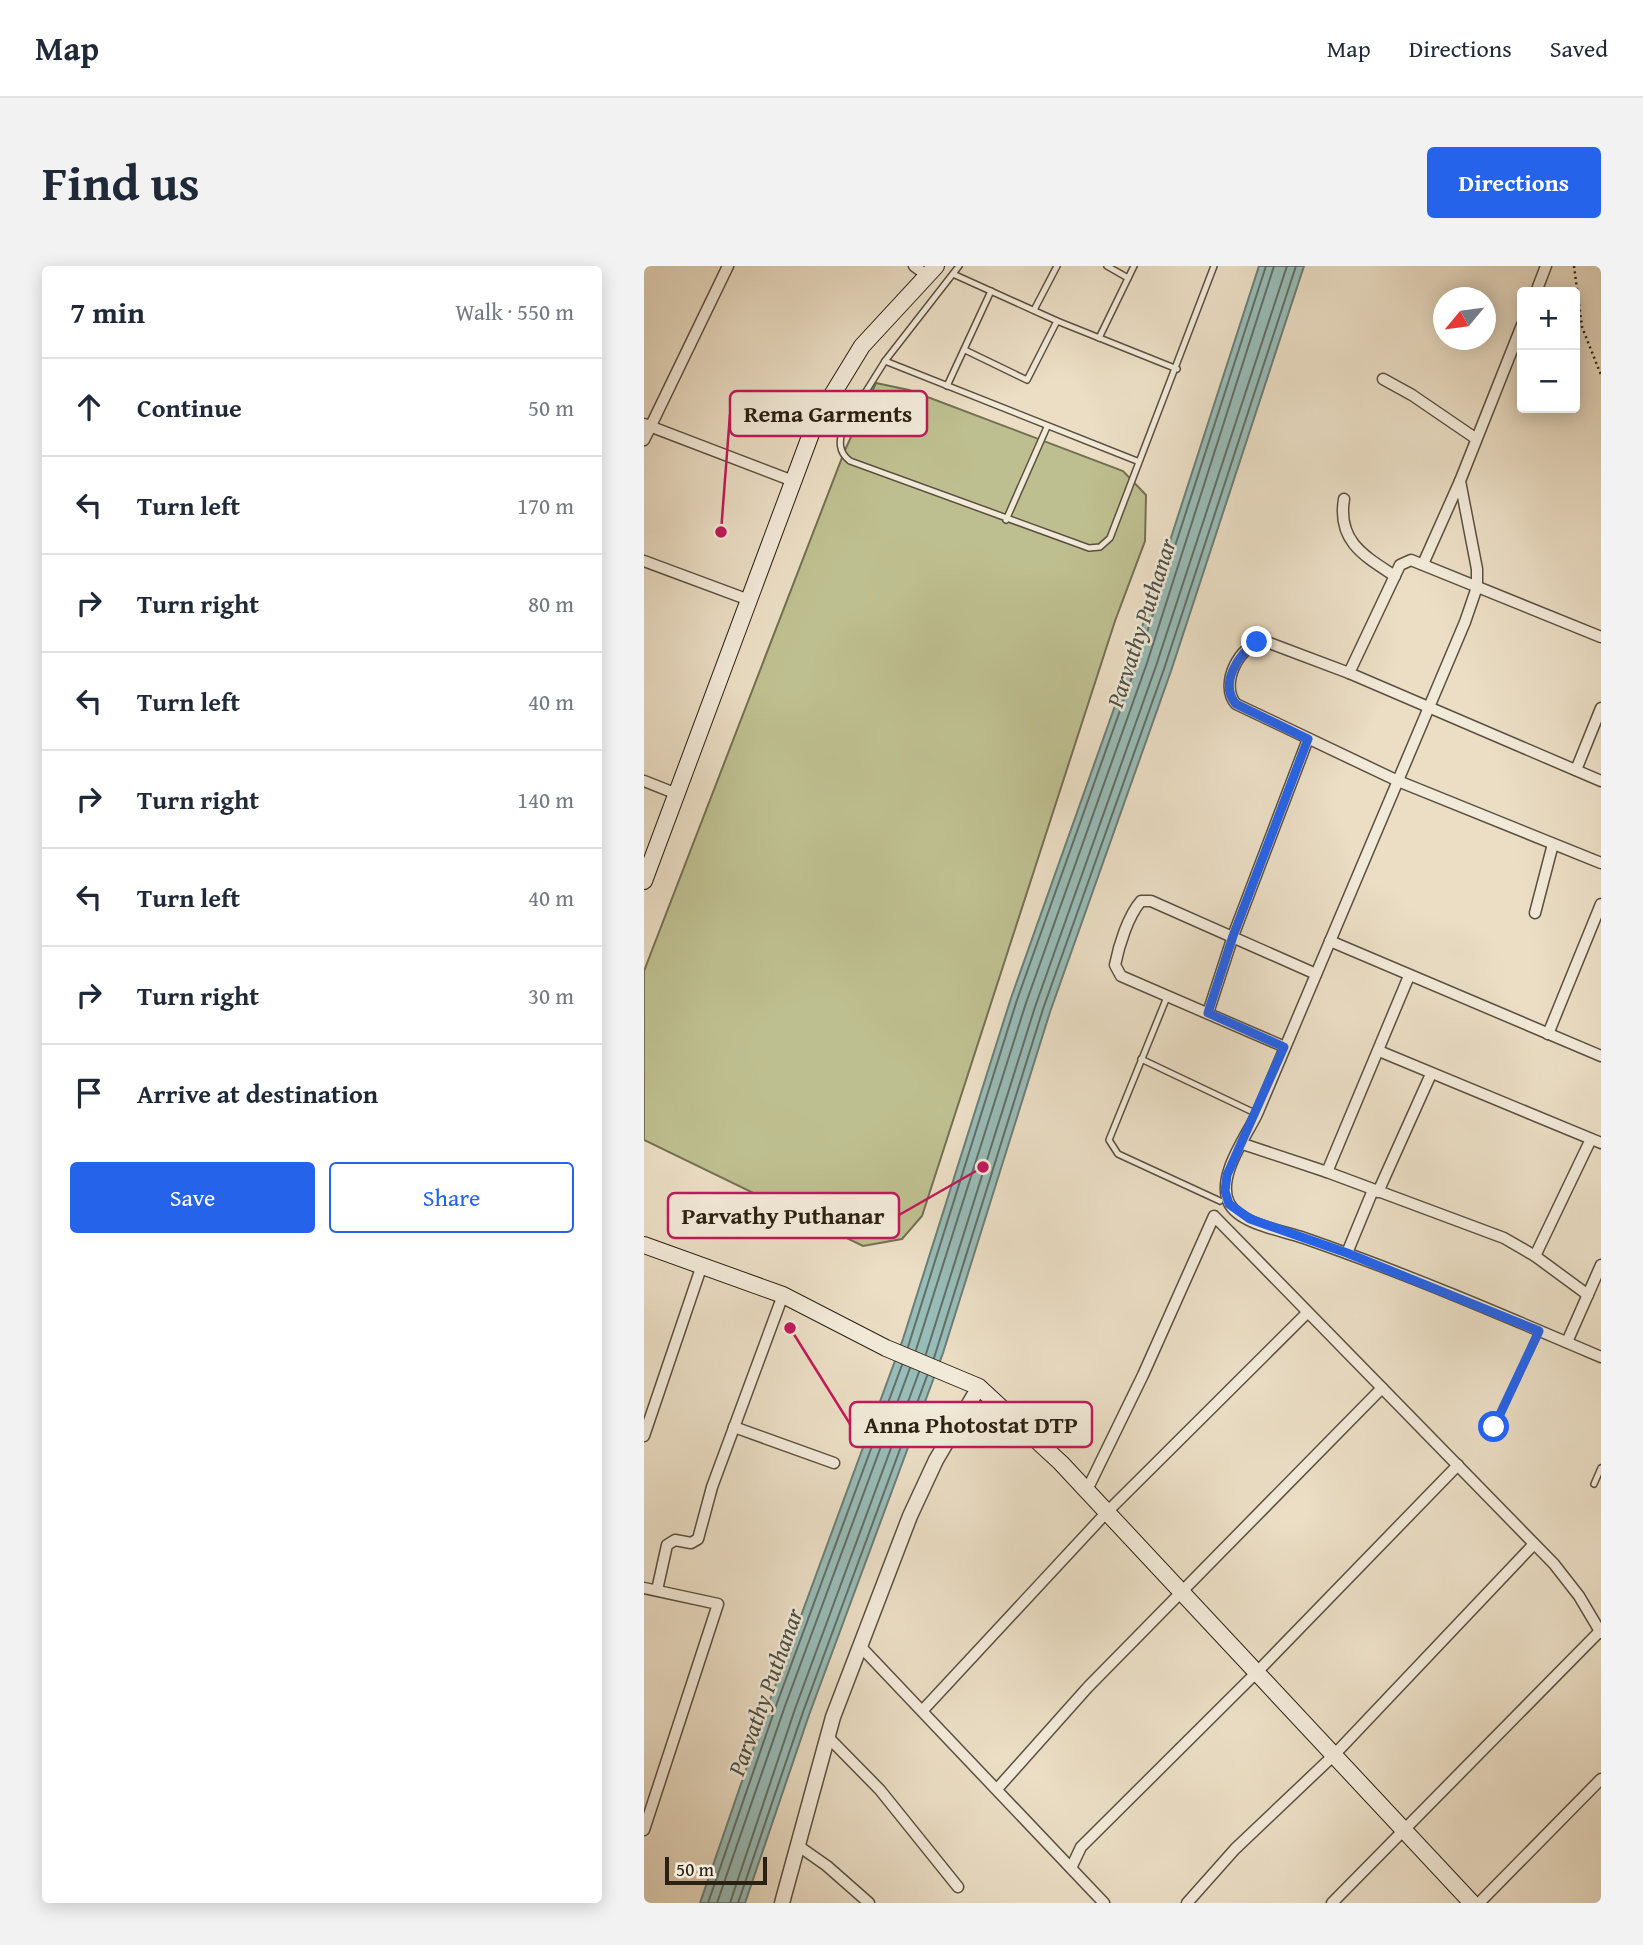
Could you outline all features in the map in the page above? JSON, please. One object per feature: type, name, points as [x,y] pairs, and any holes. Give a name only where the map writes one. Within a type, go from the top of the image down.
[{"type":"main road","points":[[644,881],[815,423],[862,346],[932,271]]},
{"type":"main road","points":[[644,1245],[783,1295],[886,1348],[979,1387],[1087,1490],[1472,1903]]},
{"type":"street","points":[[644,440],[646,425],[728,266]]},
{"type":"street","points":[[914,266],[932,271]]},
{"type":"street","points":[[1538,287],[1546,266]]},
{"type":"street","points":[[1423,564],[1460,481],[1517,336]]},
{"type":"street","points":[[1383,379],[1412,395],[1475,438]]},
{"type":"street","points":[[646,425],[793,481]]},
{"type":"street","points":[[1460,481],[1477,569],[1477,587],[1257,1114],[1227,1175],[1222,1196],[1250,1219],[1347,1253],[1601,1356]]},
{"type":"street","points":[[1344,499],[1341,515],[1355,549],[1395,576]]},
{"type":"street","points":[[644,561],[749,600]]},
{"type":"street","points":[[1349,673],[1395,576],[1406,561],[1423,564],[1601,636]]},
{"type":"street","points":[[1601,781],[1349,673],[1264,641],[1253,644],[1242,655],[1230,676],[1228,692],[1236,704],[1398,781],[1601,863]]},
{"type":"street","points":[[1576,770],[1601,708]]},
{"type":"street","points":[[1208,1013],[1233,936],[1308,739]]},
{"type":"street","points":[[644,781],[677,794]]},
{"type":"street","points":[[1535,912],[1553,844]]},
{"type":"street","points":[[1284,1047],[1121,976],[1115,965],[1135,908],[1142,901],[1151,901],[1316,974]]},
{"type":"street","points":[[1548,1034],[1601,904]]},
{"type":"street","points":[[1330,941],[1601,1056]]},
{"type":"street","points":[[1328,1172],[1409,976]]},
{"type":"street","points":[[1379,1051],[1596,1141],[1535,1256]]},
{"type":"street","points":[[1347,1253],[1431,1074]]},
{"type":"street","points":[[1242,1144],[1328,1172],[1504,1238],[1594,1290]]},
{"type":"street","points":[[1087,1490],[1143,1375],[1214,1216],[1534,1544],[1579,1596],[1601,1632],[1332,1903]]},
{"type":"street","points":[[644,1436],[702,1265]]},
{"type":"street","points":[[1567,1342],[1594,1290],[1601,1265]]},
{"type":"street","points":[[657,1590],[667,1545],[675,1540],[691,1543],[698,1539],[712,1487],[783,1295]]},
{"type":"street","points":[[923,1710],[1107,1512],[1307,1313]]},
{"type":"street","points":[[782,1903],[800,1847],[828,1737],[910,1516],[936,1460],[979,1387]]},
{"type":"street","points":[[997,1789],[1088,1687],[1382,1388]]},
{"type":"street","points":[[734,1427],[834,1463]]},
{"type":"street","points":[[1072,1866],[1081,1847],[1257,1672],[1458,1465]]},
{"type":"street","points":[[1186,1903],[1235,1849],[1334,1755],[1534,1544]]},
{"type":"street","points":[[644,1588],[718,1604],[644,1830]]},
{"type":"street","points":[[861,1647],[1072,1866],[1104,1903]]},
{"type":"street","points":[[828,1737],[880,1790],[958,1887]]},
{"type":"street","points":[[1479,1903],[1601,1779]]},
{"type":"street","points":[[800,1847],[827,1866],[869,1903]]},
{"type":"lane","points":[[959,266],[885,361],[843,428],[839,439],[843,456],[1006,520],[1089,548],[1100,547],[1111,538],[1137,461],[1177,369],[1214,266]]},
{"type":"lane","points":[[1034,310],[1057,266]]},
{"type":"lane","points":[[1107,266],[1128,278]]},
{"type":"lane","points":[[1099,338],[1134,266]]},
{"type":"lane","points":[[953,274],[1058,321],[1177,369]]},
{"type":"lane","points":[[947,386],[991,290]]},
{"type":"lane","points":[[965,350],[1027,380],[1058,321]]},
{"type":"lane","points":[[885,361],[1137,461]]},
{"type":"lane","points":[[1006,520],[1047,427]]},
{"type":"lane","points":[[1167,996],[1110,1133],[1111,1146],[1118,1154],[1222,1196]]},
{"type":"lane","points":[[1141,1059],[1257,1114]]},
{"type":"lane","points":[[1494,1427],[1539,1331]]},
{"type":"lane","points":[[1594,1484],[1601,1468]]},
{"type":"path","points":[[1574,266],[1582,327],[1601,375]]},
{"type":"green space","points":[[876,383],[909,390],[1123,471],[1146,495],[1145,541],[1115,621],[922,1216],[902,1239],[863,1246],[644,1140],[644,971],[845,450]]},
{"type":"water","points":[[1259,266],[1304,266],[1171,671],[1050,1012],[943,1353],[809,1715],[745,1903],[700,1903],[770,1700],[903,1339],[1011,998],[1132,658]]},
{"type":"place","name":"Rema Garments","points":[[721,532]]},
{"type":"place","name":"Parvathy Puthanar","points":[[983,1167]]},
{"type":"place","name":"Anna Photostat DTP","points":[[790,1328]]},
{"type":"route","points":[[1257,642],[1242,655],[1230,676],[1228,692],[1231,699],[1236,704],[1308,739],[1233,936],[1208,1013],[1284,1047],[1257,1114],[1227,1175],[1225,1191],[1229,1204],[1250,1219],[1347,1253],[1539,1331],[1494,1427]]}]
